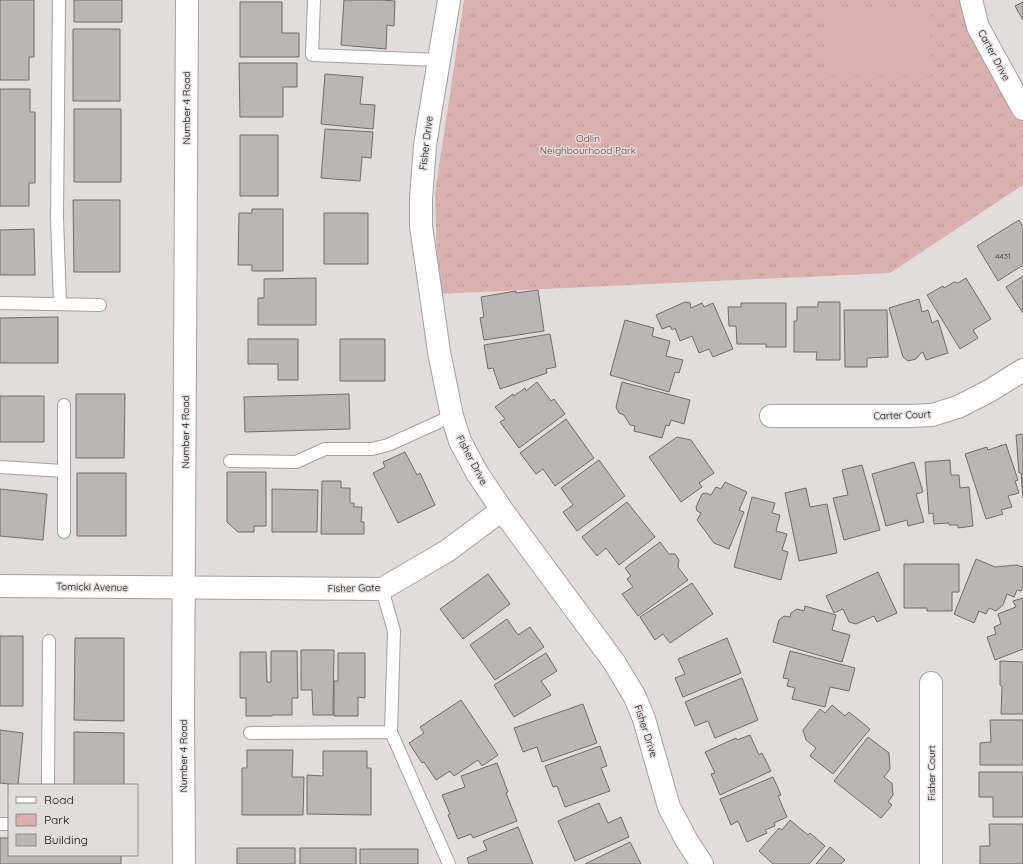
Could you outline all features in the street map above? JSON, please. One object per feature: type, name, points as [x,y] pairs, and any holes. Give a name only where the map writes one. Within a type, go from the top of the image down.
[{"type":"street","name":"Number 4 Road","points":[[184,864],[187,0]]},
{"type":"street","name":"Fisher Drive","points":[[450,0],[425,146],[421,199],[422,226],[439,352],[452,416],[460,441],[477,473],[502,510],[614,662],[635,698],[644,719],[669,807],[687,841],[702,864]]},
{"type":"street","name":"Carter Drive","points":[[971,0],[978,27],[1023,108]]},
{"type":"street","name":"Carter Court","points":[[771,416],[909,416],[932,414],[958,407],[991,390],[1023,370]]},
{"type":"street","name":"Fisher Gate","points":[[184,588],[382,589],[447,551],[502,510]]},
{"type":"street","name":"Tomicki Avenue","points":[[0,586],[184,588]]},
{"type":"street","name":"Fisher Court","points":[[930,864],[932,683]]},
{"type":"lane","points":[[59,0],[57,218],[60,303]]},
{"type":"lane","points":[[314,0],[312,55],[439,60]]},
{"type":"lane","points":[[0,303],[100,305]]},
{"type":"lane","points":[[64,405],[64,532]]},
{"type":"lane","points":[[230,461],[296,462],[325,449],[372,449],[388,445],[452,416]]},
{"type":"lane","points":[[0,467],[63,471]]},
{"type":"lane","points":[[382,589],[394,631],[391,732],[449,864]]},
{"type":"lane","points":[[48,784],[49,641]]},
{"type":"lane","points":[[250,734],[391,732]]},
{"type":"green space","name":"Odlin Neighbourhood Park","points":[[464,0],[964,0],[974,33],[1023,122],[1023,185],[890,273],[438,294],[435,193]]},
{"type":"green space","points":[[824,7],[930,7],[930,76],[824,76]]},
{"type":"building","points":[[0,0],[34,0],[34,57],[29,57],[29,80],[0,80]]},
{"type":"building","points":[[74,0],[122,0],[122,22],[74,22]]},
{"type":"building","points":[[344,0],[395,1],[394,26],[387,25],[386,49],[341,45]]},
{"type":"building","points":[[240,2],[282,2],[282,33],[299,33],[299,57],[240,57]]},
{"type":"building","points":[[1023,2],[1023,20],[1015,6]]},
{"type":"building","points":[[73,29],[120,29],[120,101],[73,101]]},
{"type":"building","points":[[239,63],[297,63],[297,87],[283,87],[283,117],[240,117]]},
{"type":"building","points":[[325,74],[363,77],[360,104],[375,105],[373,129],[321,124]]},
{"type":"building","points":[[0,89],[30,89],[30,112],[35,112],[35,183],[29,183],[29,206],[0,206]]},
{"type":"building","points":[[74,109],[121,109],[121,182],[74,182]]},
{"type":"building","points":[[325,129],[373,132],[371,158],[362,157],[360,181],[321,178]]},
{"type":"building","points":[[240,135],[278,135],[278,196],[240,196]]},
{"type":"building","points":[[73,200],[120,200],[120,272],[74,272]]},
{"type":"building","points":[[252,209],[283,209],[283,271],[252,271],[252,265],[238,265],[239,213],[252,213]]},
{"type":"building","points":[[324,213],[368,213],[368,264],[324,264]]},
{"type":"building","points":[[1019,220],[1023,227],[1023,265],[998,281],[977,246]]},
{"type":"building","points":[[34,229],[35,275],[0,275],[0,230]]},
{"type":"building","points":[[1023,276],[1023,313],[1006,287]]},
{"type":"building","points":[[316,278],[316,325],[258,325],[258,298],[264,298],[264,279]]},
{"type":"building","points":[[966,278],[991,319],[973,330],[978,338],[960,349],[927,295],[943,286],[944,288],[954,282],[958,283]]},
{"type":"building","points":[[538,290],[544,331],[484,340],[480,318],[484,317],[481,297],[516,291],[516,293]]},
{"type":"building","points":[[919,299],[922,312],[928,310],[932,323],[938,320],[948,353],[926,360],[923,352],[916,359],[908,361],[903,357],[889,308]]},
{"type":"building","points":[[685,302],[690,303],[691,308],[702,303],[704,307],[713,303],[733,349],[713,357],[709,349],[699,353],[692,336],[680,341],[675,328],[672,330],[670,326],[662,329],[656,315]]},
{"type":"building","points":[[818,302],[840,302],[840,360],[816,360],[817,352],[794,352],[794,321],[797,321],[797,307],[818,307]]},
{"type":"building","points":[[741,303],[786,303],[786,347],[766,347],[766,344],[737,344],[736,326],[729,326],[728,307],[741,307]]},
{"type":"building","points":[[844,310],[887,310],[888,357],[867,358],[867,367],[845,367]]},
{"type":"building","points":[[58,317],[58,363],[0,363],[0,318]]},
{"type":"building","points":[[625,320],[654,328],[652,336],[670,341],[666,356],[683,360],[679,373],[675,372],[669,392],[610,375]]},
{"type":"building","points":[[550,334],[556,367],[546,369],[547,373],[500,389],[493,368],[488,369],[484,345]]},
{"type":"building","points":[[248,339],[298,339],[298,380],[278,380],[278,364],[248,364]]},
{"type":"building","points":[[340,339],[385,339],[385,381],[340,381]]},
{"type":"building","points":[[537,382],[551,401],[554,399],[565,414],[519,448],[500,422],[505,419],[495,407],[513,394],[514,396],[525,388],[526,391]]},
{"type":"building","points":[[622,382],[690,400],[684,424],[671,420],[669,426],[666,425],[662,438],[634,431],[635,426],[630,425],[624,415],[619,413],[616,407]]},
{"type":"building","points":[[76,394],[125,394],[124,458],[76,458]]},
{"type":"building","points":[[349,394],[350,429],[245,432],[244,397]]},
{"type":"building","points":[[0,396],[44,396],[44,442],[0,442]]},
{"type":"building","points":[[566,419],[594,458],[555,486],[543,469],[536,474],[520,453]]},
{"type":"building","points":[[1023,434],[1023,498],[1021,473],[1019,473],[1016,435]]},
{"type":"building","points":[[677,437],[691,440],[714,473],[699,483],[702,487],[681,502],[649,457]]},
{"type":"building","points":[[1006,444],[1018,480],[1015,481],[1019,493],[1008,496],[1012,507],[1001,510],[1003,514],[986,519],[965,454],[987,447],[988,450]]},
{"type":"building","points":[[405,452],[417,475],[420,473],[435,505],[398,523],[373,473],[385,467],[383,462]]},
{"type":"building","points":[[599,460],[625,496],[577,531],[563,512],[573,505],[561,488]]},
{"type":"building","points":[[950,460],[951,475],[959,475],[960,488],[969,487],[973,526],[958,528],[958,525],[949,525],[949,523],[934,524],[933,513],[929,514],[925,462]]},
{"type":"building","points":[[914,462],[923,492],[916,494],[924,522],[908,526],[907,520],[886,526],[872,474]]},
{"type":"building","points":[[862,465],[880,530],[844,540],[833,498],[848,495],[842,470]]},
{"type":"building","points":[[227,472],[266,472],[266,526],[254,526],[254,532],[238,532],[227,522]]},
{"type":"building","points":[[77,473],[126,473],[126,536],[77,536]]},
{"type":"building","points":[[322,481],[341,481],[341,488],[350,488],[350,503],[354,503],[354,507],[362,507],[361,522],[364,522],[364,534],[321,534]]},
{"type":"building","points":[[725,482],[747,492],[739,510],[744,512],[729,549],[714,543],[697,520],[701,513],[697,511],[696,507],[702,494],[706,493],[711,495],[716,487],[721,489]]},
{"type":"building","points":[[806,488],[810,507],[827,504],[837,553],[799,561],[785,493]]},
{"type":"building","points":[[0,489],[47,494],[43,540],[0,536]]},
{"type":"building","points":[[272,489],[318,490],[317,532],[272,532]]},
{"type":"building","points":[[752,497],[775,503],[772,513],[780,515],[776,531],[787,534],[782,550],[788,552],[781,580],[734,567]]},
{"type":"building","points":[[627,502],[655,537],[619,565],[606,548],[597,556],[582,537]]},
{"type":"building","points":[[660,542],[669,554],[675,554],[679,560],[678,567],[688,580],[638,616],[622,594],[633,587],[627,579],[631,576],[625,568]]},
{"type":"building","points":[[976,559],[995,567],[1017,565],[1023,567],[1023,586],[1021,591],[1017,590],[1014,597],[1007,594],[1003,605],[996,611],[989,608],[986,614],[979,611],[974,623],[954,614]]},
{"type":"building","points":[[904,564],[959,564],[959,592],[952,592],[952,611],[927,611],[927,608],[904,608]]},
{"type":"building","points":[[878,572],[897,613],[877,622],[874,616],[856,624],[849,622],[843,609],[834,613],[826,596]]},
{"type":"building","points":[[488,574],[510,604],[463,639],[440,609]]},
{"type":"building","points":[[692,583],[713,614],[670,643],[663,634],[655,640],[640,617]]},
{"type":"building","points":[[1023,598],[1023,649],[995,660],[987,637],[996,634],[994,627],[1001,624],[998,614],[1016,607],[1013,601]]},
{"type":"building","points":[[805,606],[836,615],[832,630],[850,635],[842,662],[773,642],[779,620],[784,616],[790,617],[791,613],[797,609],[804,611]]},
{"type":"building","points":[[507,619],[518,635],[530,627],[544,647],[495,680],[470,645]]},
{"type":"building","points":[[0,636],[23,636],[23,706],[0,706]]},
{"type":"building","points":[[75,638],[124,638],[124,721],[74,720]]},
{"type":"building","points":[[727,638],[741,673],[683,697],[675,678],[685,674],[678,659]]},
{"type":"building","points":[[301,650],[334,650],[333,715],[313,715],[312,690],[301,690]]},
{"type":"building","points":[[271,651],[297,651],[298,698],[292,698],[292,715],[246,716],[246,698],[240,698],[240,652],[266,652],[267,682],[271,682]]},
{"type":"building","points":[[790,651],[855,668],[849,691],[830,687],[825,707],[792,699],[795,688],[787,686],[789,679],[783,678]]},
{"type":"building","points":[[338,653],[365,653],[365,698],[358,697],[358,716],[334,716],[334,681],[338,681]]},
{"type":"building","points":[[546,653],[557,671],[541,681],[551,695],[514,717],[494,685]]},
{"type":"building","points":[[1000,661],[1023,662],[1023,714],[1001,714],[1002,686],[1000,685]]},
{"type":"building","points":[[742,678],[758,720],[715,738],[708,721],[695,726],[685,702]]},
{"type":"building","points":[[461,700],[498,755],[482,766],[478,760],[454,776],[450,771],[436,780],[424,762],[422,763],[409,743],[424,733],[420,727]]},
{"type":"building","points":[[583,704],[597,743],[542,762],[537,747],[523,752],[514,728]]},
{"type":"building","points":[[832,705],[845,716],[849,712],[870,729],[833,774],[810,756],[816,748],[806,740],[803,730],[820,709],[825,713]]},
{"type":"building","points":[[990,720],[1023,720],[1023,765],[980,765],[980,743],[991,742]]},
{"type":"building","points":[[0,730],[23,733],[18,784],[0,783]]},
{"type":"building","points":[[74,732],[124,733],[124,784],[74,784]]},
{"type":"building","points":[[750,735],[759,755],[762,753],[771,771],[720,795],[711,774],[715,773],[705,752],[736,738],[737,740]]},
{"type":"building","points":[[868,737],[889,753],[890,769],[884,777],[892,783],[893,795],[888,802],[892,805],[881,818],[834,781]]},
{"type":"building","points":[[600,746],[607,766],[601,768],[610,791],[565,807],[557,786],[553,787],[545,766]]},
{"type":"building","points":[[247,750],[293,750],[292,777],[304,777],[303,815],[242,815],[242,768],[247,768]]},
{"type":"building","points":[[323,751],[367,751],[367,768],[371,768],[371,815],[307,814],[307,775],[323,776]]},
{"type":"building","points":[[497,763],[508,792],[506,793],[517,821],[473,838],[471,834],[458,839],[442,795],[465,787],[461,776]]},
{"type":"building","points":[[979,772],[1023,772],[1023,817],[993,817],[993,797],[979,797]]},
{"type":"building","points":[[773,777],[781,795],[778,796],[787,817],[774,823],[775,826],[765,830],[767,833],[747,842],[738,821],[731,825],[720,799]]},
{"type":"building","points":[[599,803],[608,823],[621,817],[629,837],[575,861],[558,821]]},
{"type":"building","points":[[790,820],[808,835],[810,833],[825,846],[809,864],[773,864],[759,851],[779,828],[782,830]]},
{"type":"building","points":[[989,824],[1023,824],[1023,864],[980,864],[980,846],[990,846]]},
{"type":"building","points":[[518,827],[533,864],[469,864],[467,858],[487,850],[483,841]]},
{"type":"building","points":[[0,838],[8,838],[8,856],[121,856],[121,864],[0,864]]},
{"type":"building","points":[[630,842],[641,864],[585,864]]},
{"type":"building","points":[[830,847],[845,860],[841,864],[816,864]]},
{"type":"building","points":[[237,848],[295,848],[295,864],[237,864]]},
{"type":"building","points":[[300,848],[356,848],[356,864],[300,864]]},
{"type":"building","points":[[360,849],[418,849],[418,864],[360,864]]}]
